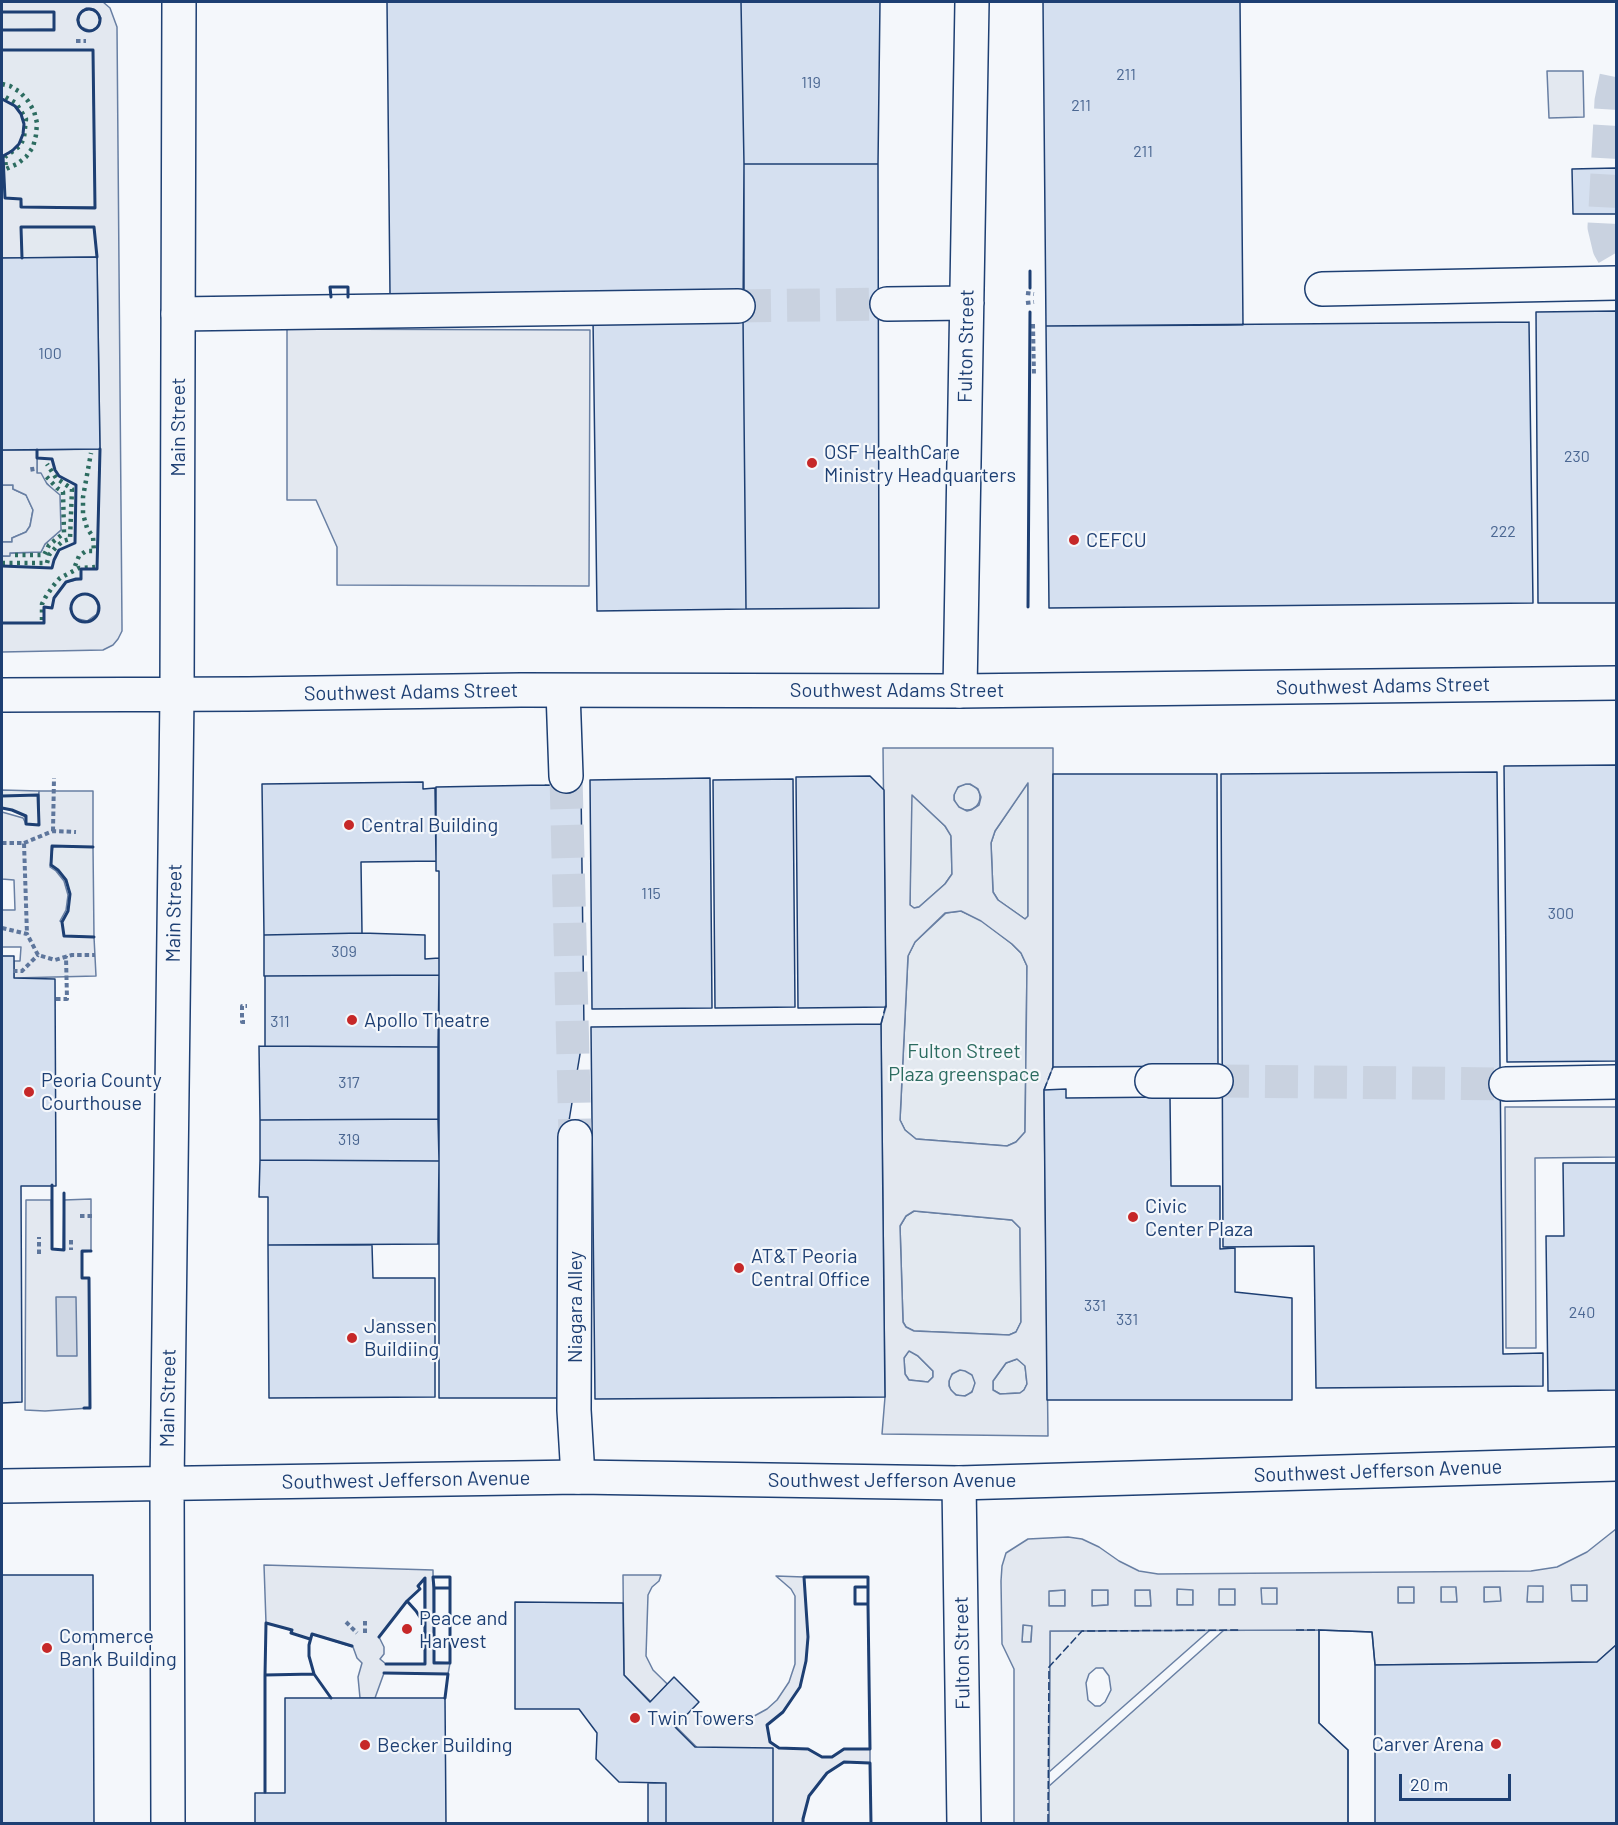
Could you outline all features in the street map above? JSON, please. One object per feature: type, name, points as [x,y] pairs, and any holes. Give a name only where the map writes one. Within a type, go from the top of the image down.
[{"type":"main road","name":"Main Street","points":[[168,1824],[167,1484],[177,695],[179,2]]},
{"type":"main road","name":"Fulton Street","points":[[960,691],[972,2]]},
{"type":"main road","points":[[1323,289],[1617,283]]},
{"type":"main road","points":[[887,304],[967,303]]},
{"type":"main road","points":[[178,314],[738,306]]},
{"type":"main road","name":"Southwest Adams Street","points":[[2,695],[521,690],[960,691],[1617,683]]},
{"type":"main road","points":[[563,691],[566,776]]},
{"type":"main road","points":[[1152,1081],[1216,1081]]},
{"type":"main road","points":[[1506,1084],[1617,1082]]},
{"type":"main road","name":"Niagara Alley","points":[[575,1137],[574,1410],[578,1477]]},
{"type":"main road","name":"Southwest Jefferson Avenue","points":[[2,1485],[578,1477],[959,1483],[1617,1464]]},
{"type":"main road","name":"Fulton Street","points":[[959,1483],[964,1824]]},
{"type":"path","points":[[76,41],[86,41]]},
{"type":"path","points":[[1026,293],[1034,294]]},
{"type":"path","points":[[1026,303],[1034,302]]},
{"type":"path","points":[[1033,324],[1034,376]]},
{"type":"path","points":[[32,466],[33,473]]},
{"type":"path","points":[[53,831],[54,778]]},
{"type":"path","points":[[2,843],[24,843],[53,831],[76,832]]},
{"type":"path","points":[[24,843],[27,934],[38,955],[55,960],[66,956],[95,955]]},
{"type":"path","points":[[2,928],[27,934]]},
{"type":"path","points":[[14,971],[22,970],[38,955]]},
{"type":"path","points":[[56,999],[67,999],[66,956]]},
{"type":"path","points":[[245,1022],[242,1022],[242,1006],[246,1006]]},
{"type":"path","points":[[80,1216],[92,1216]]},
{"type":"path","points":[[39,1238],[39,1254]]},
{"type":"path","points":[[71,1240],[71,1250]]},
{"type":"path","points":[[365,1619],[365,1633]]},
{"type":"path","points":[[346,1622],[357,1633]]},
{"type":"green space","points":[[85,9],[93,9],[100,16],[100,24],[93,31],[85,31],[78,24],[78,16]]},
{"type":"green space","points":[[2,12],[54,12],[54,30],[2,30]]},
{"type":"green space","points":[[2,50],[93,50],[95,208],[21,207],[5,198],[3,156],[12,151],[6,100],[2,99]]},
{"type":"green space","points":[[21,227],[94,227],[97,257],[22,258]]},
{"type":"green space","points":[[100,449],[97,569],[81,579],[52,608],[44,623],[2,623],[2,556],[9,556],[10,553],[41,552],[45,544],[61,530],[54,491],[37,473],[37,450]]},
{"type":"green space","points":[[2,485],[13,485],[13,489],[26,495],[33,510],[30,526],[26,532],[12,538],[12,542],[2,542]]},
{"type":"green space","points":[[85,594],[95,598],[99,608],[95,618],[85,622],[75,618],[71,608],[75,598]]},
{"type":"green space","points":[[1028,782],[1028,917],[1025,919],[998,900],[993,892],[991,843],[995,831]]},
{"type":"green space","points":[[967,784],[976,788],[980,797],[976,806],[967,810],[958,806],[954,797],[958,788]]},
{"type":"green space","points":[[2,790],[39,791],[39,825],[26,824],[25,816],[2,808]]},
{"type":"green space","points":[[911,794],[945,826],[951,835],[952,874],[945,884],[919,907],[914,908],[910,905]]},
{"type":"green space","points":[[52,846],[93,847],[94,937],[64,936],[62,922],[68,911],[70,894],[66,880],[51,865]]},
{"type":"green space","name":"Fulton Street Plaza greenspace","points":[[961,911],[981,920],[1012,944],[1021,953],[1027,966],[1025,1132],[1016,1142],[1007,1146],[916,1139],[905,1130],[900,1120],[908,956],[915,942],[946,913]]},
{"type":"green space","points":[[914,1211],[1012,1220],[1020,1228],[1021,1322],[1016,1332],[1009,1335],[914,1331],[906,1327],[903,1322],[900,1226],[906,1216]]},
{"type":"green space","points":[[909,1350],[933,1371],[933,1377],[928,1382],[909,1380],[905,1374],[904,1358]]},
{"type":"green space","points":[[1017,1359],[1025,1365],[1027,1384],[1024,1390],[1020,1393],[1000,1394],[993,1390],[993,1381],[1006,1363]]},
{"type":"green space","points":[[962,1370],[971,1374],[975,1383],[971,1392],[962,1396],[953,1392],[949,1383],[953,1374]]},
{"type":"green space","points":[[1527,1585],[1544,1586],[1543,1602],[1527,1602]]},
{"type":"green space","points":[[1571,1585],[1587,1585],[1587,1601],[1571,1601]]},
{"type":"green space","points":[[1441,1586],[1456,1586],[1457,1602],[1441,1603]]},
{"type":"green space","points":[[1398,1587],[1414,1587],[1414,1603],[1398,1603]]},
{"type":"green space","points":[[1484,1587],[1500,1587],[1501,1602],[1484,1602]]},
{"type":"green space","points":[[1261,1588],[1277,1588],[1277,1605],[1261,1605]]},
{"type":"green space","points":[[1177,1589],[1193,1589],[1193,1605],[1177,1605]]},
{"type":"green space","points":[[1219,1589],[1235,1589],[1235,1605],[1218,1605]]},
{"type":"green space","points":[[1065,1590],[1065,1606],[1049,1606],[1048,1591]]},
{"type":"green space","points":[[1092,1590],[1108,1590],[1108,1605],[1092,1606]]},
{"type":"green space","points":[[1134,1590],[1150,1590],[1151,1606],[1135,1606]]},
{"type":"green space","points":[[1023,1625],[1032,1625],[1031,1642],[1022,1642]]},
{"type":"green space","points":[[1210,1630],[1049,1772],[1050,1631]],"holes":[[[1096,1668],[1103,1668],[1109,1676],[1111,1690],[1105,1702],[1100,1706],[1095,1706],[1088,1700],[1086,1683],[1089,1674]]]},
{"type":"green space","points":[[1224,1630],[1319,1630],[1319,1723],[1348,1750],[1348,1823],[1049,1823],[1048,1787]]},
{"type":"shaded area","points":[[2,2],[103,2],[110,8],[117,27],[122,631],[113,645],[103,650],[2,652],[2,623],[44,623],[44,607],[52,608],[54,598],[66,582],[81,579],[81,569],[97,569],[100,449],[97,257],[94,227],[21,227],[22,258],[2,258],[2,99],[15,106],[24,124],[19,144],[3,156],[5,198],[21,199],[22,207],[95,207],[93,50],[2,50],[2,30],[54,29],[54,12],[2,12]],"holes":[[[86,8],[94,9],[101,18],[97,28],[91,31],[81,27],[77,20]],[[81,594],[95,598],[98,606],[97,614],[87,621],[74,618],[70,609],[73,600]]]},
{"type":"shaded area","points":[[1547,71],[1583,71],[1584,117],[1549,118]]},
{"type":"shaded area","points":[[287,329],[590,330],[589,586],[337,585],[337,547],[316,500],[287,500]]},
{"type":"shaded area","points":[[2,450],[37,450],[37,473],[41,473],[47,484],[60,495],[61,530],[45,544],[41,552],[10,553],[10,556],[2,556],[2,542],[12,542],[12,538],[26,532],[30,526],[33,510],[26,495],[13,489],[13,485],[2,485]]},
{"type":"shaded area","points":[[883,748],[1053,748],[1053,1067],[1044,1090],[1048,1436],[882,1434],[885,1397],[881,1024],[886,1007]],"holes":[[[1028,783],[1028,916],[1025,919],[998,900],[993,892],[991,843],[995,831]],[[970,784],[978,789],[981,797],[979,805],[967,811],[959,807],[954,800],[958,787]],[[912,795],[945,826],[951,836],[952,874],[945,884],[919,907],[914,908],[910,905]],[[961,911],[981,921],[1021,953],[1027,966],[1025,1132],[1016,1142],[1007,1146],[916,1139],[905,1130],[900,1120],[908,956],[915,942],[945,913]],[[914,1211],[1012,1220],[1020,1228],[1021,1322],[1016,1332],[1009,1335],[914,1331],[906,1327],[903,1322],[900,1226],[906,1216]],[[909,1351],[918,1356],[933,1371],[933,1377],[928,1382],[909,1380],[905,1374],[904,1358]],[[1017,1359],[1025,1366],[1027,1384],[1020,1393],[1000,1394],[993,1390],[993,1381],[1006,1363]],[[960,1370],[972,1375],[975,1383],[972,1392],[965,1396],[956,1395],[951,1390],[949,1381],[952,1374]]]},
{"type":"shaded area","points":[[39,791],[93,791],[93,847],[53,846],[50,867],[64,881],[68,895],[66,910],[60,921],[64,936],[94,937],[96,976],[14,978],[14,961],[20,961],[21,947],[2,947],[2,910],[15,910],[14,880],[2,879],[2,812],[23,818],[26,824],[39,825]]},
{"type":"shaded area","points":[[1505,1107],[1616,1107],[1616,1157],[1535,1158],[1536,1348],[1506,1348]]},
{"type":"shaded area","points":[[91,1199],[91,1251],[82,1252],[82,1278],[89,1278],[90,1408],[25,1410],[26,1200],[51,1200],[52,1249],[63,1250],[64,1200]]},
{"type":"shaded area","points":[[56,1297],[76,1297],[77,1356],[57,1356]]},
{"type":"shaded area","points":[[1616,1529],[1616,1645],[1597,1662],[1375,1665],[1372,1632],[1319,1630],[1050,1631],[1049,1823],[1014,1823],[1014,1669],[1002,1644],[1001,1581],[1006,1553],[1028,1539],[1068,1537],[1082,1539],[1139,1571],[1158,1574],[1531,1571],[1557,1567],[1587,1552]],"holes":[[[1571,1585],[1587,1585],[1587,1601],[1572,1601]],[[1528,1586],[1543,1586],[1543,1602],[1527,1602]],[[1398,1587],[1414,1587],[1414,1603],[1398,1603]],[[1441,1587],[1456,1587],[1457,1602],[1441,1602]],[[1484,1587],[1500,1587],[1501,1601],[1484,1602]],[[1261,1588],[1277,1588],[1277,1604],[1262,1604]],[[1177,1589],[1193,1590],[1193,1605],[1177,1605]],[[1219,1589],[1235,1589],[1235,1605],[1219,1605]],[[1065,1590],[1065,1606],[1049,1606],[1049,1591]],[[1092,1590],[1108,1590],[1108,1605],[1092,1606]],[[1135,1590],[1150,1590],[1151,1606],[1135,1606]],[[1023,1625],[1032,1626],[1031,1642],[1022,1642]]]},
{"type":"shaded area","points":[[264,1565],[433,1570],[434,1662],[450,1663],[448,1674],[384,1673],[375,1698],[360,1698],[358,1677],[362,1663],[357,1658],[353,1647],[312,1634],[310,1639],[291,1633],[291,1630],[266,1623]],"holes":[[[424,1579],[425,1664],[386,1664],[380,1659],[384,1654],[384,1647],[379,1637],[407,1601],[420,1589],[418,1586]]]},
{"type":"shaded area","points":[[623,1575],[661,1575],[648,1595],[646,1656],[653,1670],[699,1715],[711,1723],[747,1720],[767,1709],[777,1700],[789,1682],[795,1664],[795,1596],[791,1589],[776,1576],[804,1577],[808,1637],[806,1661],[800,1687],[783,1712],[767,1725],[770,1741],[779,1748],[808,1749],[822,1757],[832,1757],[844,1749],[870,1749],[870,1763],[844,1762],[827,1773],[809,1796],[803,1823],[773,1823],[624,1675]]},
{"type":"building","points":[[387,2],[741,2],[744,292],[390,294]]},
{"type":"building","points":[[741,2],[880,2],[878,164],[744,164]]},
{"type":"building","points":[[1043,2],[1240,2],[1243,325],[1046,326]]},
{"type":"building","name":"OSF HealthCare Ministry Headquarters","points":[[744,164],[878,164],[879,608],[746,609]]},
{"type":"building","points":[[1616,168],[1616,214],[1573,214],[1572,169]]},
{"type":"building","points":[[97,257],[100,449],[2,450],[2,258]]},
{"type":"building","points":[[1616,311],[1616,603],[1538,603],[1536,312]]},
{"type":"building","points":[[743,317],[746,609],[597,611],[593,319]]},
{"type":"building","points":[[1529,322],[1533,603],[1049,608],[1046,326]]},
{"type":"building","points":[[1616,765],[1616,1061],[1507,1062],[1504,766]]},
{"type":"building","points":[[1497,772],[1503,1354],[1543,1353],[1543,1386],[1316,1388],[1314,1246],[1223,1247],[1221,774]]},
{"type":"building","points":[[1053,774],[1217,774],[1218,1066],[1053,1067]]},
{"type":"building","points":[[870,776],[884,790],[886,1007],[798,1008],[796,777]]},
{"type":"building","points":[[710,778],[712,1008],[592,1009],[590,780]]},
{"type":"building","points":[[793,779],[795,1007],[715,1008],[713,780]]},
{"type":"building","name":"Central Building","points":[[423,782],[423,789],[435,788],[436,861],[361,862],[362,933],[264,935],[262,784]]},
{"type":"building","points":[[581,786],[584,1030],[564,1151],[563,1398],[439,1398],[439,871],[436,871],[436,787]]},
{"type":"building","points":[[362,933],[425,935],[425,959],[439,958],[439,975],[264,976],[264,935]]},
{"type":"building","name":"Peoria County Courthouse","points":[[2,956],[14,956],[14,978],[55,979],[56,1186],[21,1186],[22,1402],[2,1403]]},
{"type":"building","name":"Apollo Theatre","points":[[439,975],[438,1047],[265,1046],[265,976]]},
{"type":"building","name":"AT&T Peoria Central Office","points":[[881,1024],[885,1397],[595,1399],[591,1027]]},
{"type":"building","points":[[259,1046],[438,1047],[438,1119],[260,1120]]},
{"type":"building","name":"Civic Center Plaza","points":[[1066,1089],[1066,1098],[1170,1097],[1171,1186],[1220,1186],[1220,1249],[1235,1248],[1235,1292],[1292,1298],[1292,1400],[1047,1400],[1044,1090]]},
{"type":"building","points":[[438,1119],[439,1161],[260,1160],[260,1120]]},
{"type":"building","points":[[260,1160],[439,1161],[438,1244],[268,1245],[268,1197],[259,1197]]},
{"type":"building","points":[[1563,1163],[1616,1163],[1616,1390],[1548,1391],[1546,1236],[1564,1236]]},
{"type":"building","name":"Janssen Buildiing","points":[[268,1245],[372,1245],[373,1278],[435,1278],[435,1397],[269,1398]]},
{"type":"building","name":"Commerce Bank Building","points":[[2,1575],[93,1575],[94,1824],[2,1824]]},
{"type":"building","name":"Twin Towers","points":[[515,1602],[623,1603],[624,1675],[650,1702],[674,1677],[699,1702],[675,1727],[695,1747],[773,1748],[773,1824],[666,1824],[666,1783],[619,1782],[596,1759],[597,1733],[579,1709],[515,1709]]},
{"type":"building","name":"Carver Arena","points":[[1319,1630],[1372,1632],[1375,1665],[1597,1662],[1616,1645],[1616,1824],[1348,1824],[1348,1750],[1319,1723]]},
{"type":"building","points":[[1319,1630],[1372,1632],[1375,1665],[1375,1824],[1348,1824],[1348,1750],[1319,1723]]},
{"type":"building","name":"Becker Building","points":[[285,1698],[445,1698],[446,1824],[255,1824],[255,1793],[285,1793]]},
{"type":"building","points":[[648,1783],[666,1783],[666,1824],[648,1824]]},
{"type":"tunnel","points":[[1616,77],[1611,101],[1604,227],[1609,248],[1616,260]]},
{"type":"tunnel","points":[[738,306],[887,304]]},
{"type":"tunnel","points":[[566,776],[575,1137]]},
{"type":"tunnel","points":[[1216,1081],[1506,1084]]},
{"type":"hedge","points":[[2,84],[20,92],[34,111],[37,123],[33,147],[26,157],[6,169],[5,157],[20,146],[24,138],[26,119],[16,103],[2,95]]},
{"type":"hedge","points":[[75,566],[79,556],[86,551],[94,551],[93,537],[87,528],[83,514],[83,497],[91,453]]},
{"type":"hedge","points":[[2,563],[47,563],[49,555],[56,547],[70,539],[72,489],[56,478],[47,464]]},
{"type":"hedge","points":[[15,555],[44,555],[49,545],[64,533],[63,492],[45,475]]},
{"type":"hedge","points":[[42,620],[42,604],[60,578],[79,568],[95,567]]},
{"type":"fence","points":[[881,1024],[886,1004]]},
{"type":"fence","points":[[1044,1090],[1053,1067]]},
{"type":"fence","points":[[868,1604],[870,1749]]},
{"type":"fence","points":[[1048,1822],[1049,1667],[1082,1631],[1241,1630]]},
{"type":"fence","points":[[1296,1630],[1319,1630]]},
{"type":"fence","points":[[870,1763],[871,1824]]},
{"type":"wall","points":[[85,9],[93,9],[100,16],[100,20],[100,24],[93,31],[85,31],[78,24],[78,16],[85,9]]},
{"type":"wall","points":[[2,12],[54,12],[54,30],[2,30]]},
{"type":"wall","points":[[2,50],[93,50],[95,208],[21,207],[21,199],[5,198],[3,156],[19,144],[24,124],[15,106],[2,99]]},
{"type":"wall","points":[[22,258],[21,227],[94,227],[97,257]]},
{"type":"wall","points":[[1030,271],[1030,288]]},
{"type":"wall","points":[[331,297],[330,287],[348,287],[348,297]]},
{"type":"wall","points":[[1028,607],[1030,312]]},
{"type":"wall","points":[[2,623],[44,623],[44,607],[52,608],[54,598],[66,582],[81,579],[81,569],[97,569],[100,449]]},
{"type":"wall","points":[[2,566],[52,568],[59,550],[75,543],[76,485],[59,476],[52,459],[37,458],[37,450]]},
{"type":"wall","points":[[85,594],[95,598],[99,608],[95,618],[85,622],[75,618],[71,608],[75,598],[85,594]]},
{"type":"wall","points":[[2,796],[38,795],[39,825],[26,824],[26,816],[2,808]]},
{"type":"wall","points":[[93,847],[52,846],[51,865],[66,880],[70,894],[68,911],[62,922],[64,936],[94,937]]},
{"type":"wall","points":[[52,1185],[52,1249],[64,1250],[64,1193]]},
{"type":"wall","points":[[84,1408],[90,1408],[89,1278],[82,1278],[82,1251],[91,1251]]},
{"type":"wall","points":[[434,1588],[433,1577],[450,1577],[450,1588]]},
{"type":"wall","points":[[804,1577],[868,1577],[868,1587],[855,1587],[855,1604],[868,1604],[870,1749],[844,1749],[832,1757],[822,1757],[808,1749],[779,1748],[770,1742],[767,1725],[783,1712],[800,1687],[806,1661],[808,1637],[804,1577]]},
{"type":"wall","points":[[407,1601],[420,1589],[418,1586],[425,1578],[425,1625]]},
{"type":"wall","points":[[868,1587],[868,1604]]},
{"type":"wall","points":[[434,1588],[450,1588],[450,1663],[434,1663],[434,1588]]},
{"type":"wall","points":[[379,1637],[407,1601],[425,1625],[425,1664],[386,1664]]},
{"type":"wall","points":[[265,1675],[266,1623],[292,1630],[291,1633],[310,1639]]},
{"type":"wall","points":[[314,1674],[309,1656],[312,1634],[352,1646]]},
{"type":"wall","points":[[384,1673],[448,1674],[445,1698]]},
{"type":"wall","points":[[265,1792],[265,1675],[314,1674],[331,1698]]},
{"type":"wall","points":[[803,1824],[809,1796],[827,1773],[844,1762],[870,1763],[871,1824]]},
{"type":"place","name":"OSF HealthCare Ministry Headquarters","points":[[812,463]]},
{"type":"place","name":"CEFCU","points":[[1074,540]]},
{"type":"place","name":"Central Building","points":[[349,825]]},
{"type":"place","name":"Apollo Theatre","points":[[352,1020]]},
{"type":"place","name":"Peoria County Courthouse","points":[[29,1092]]},
{"type":"place","name":"Civic Center Plaza","points":[[1133,1217]]},
{"type":"place","name":"AT&T Peoria Central Office","points":[[739,1268]]},
{"type":"place","name":"Janssen Buildiing","points":[[352,1338]]},
{"type":"place","name":"Peace and Harvest","points":[[407,1629]]},
{"type":"place","name":"Commerce Bank Building","points":[[47,1648]]},
{"type":"place","name":"Twin Towers","points":[[635,1718]]},
{"type":"place","name":"Carver Arena","points":[[1496,1744]]},
{"type":"place","name":"Becker Building","points":[[365,1745]]}]
